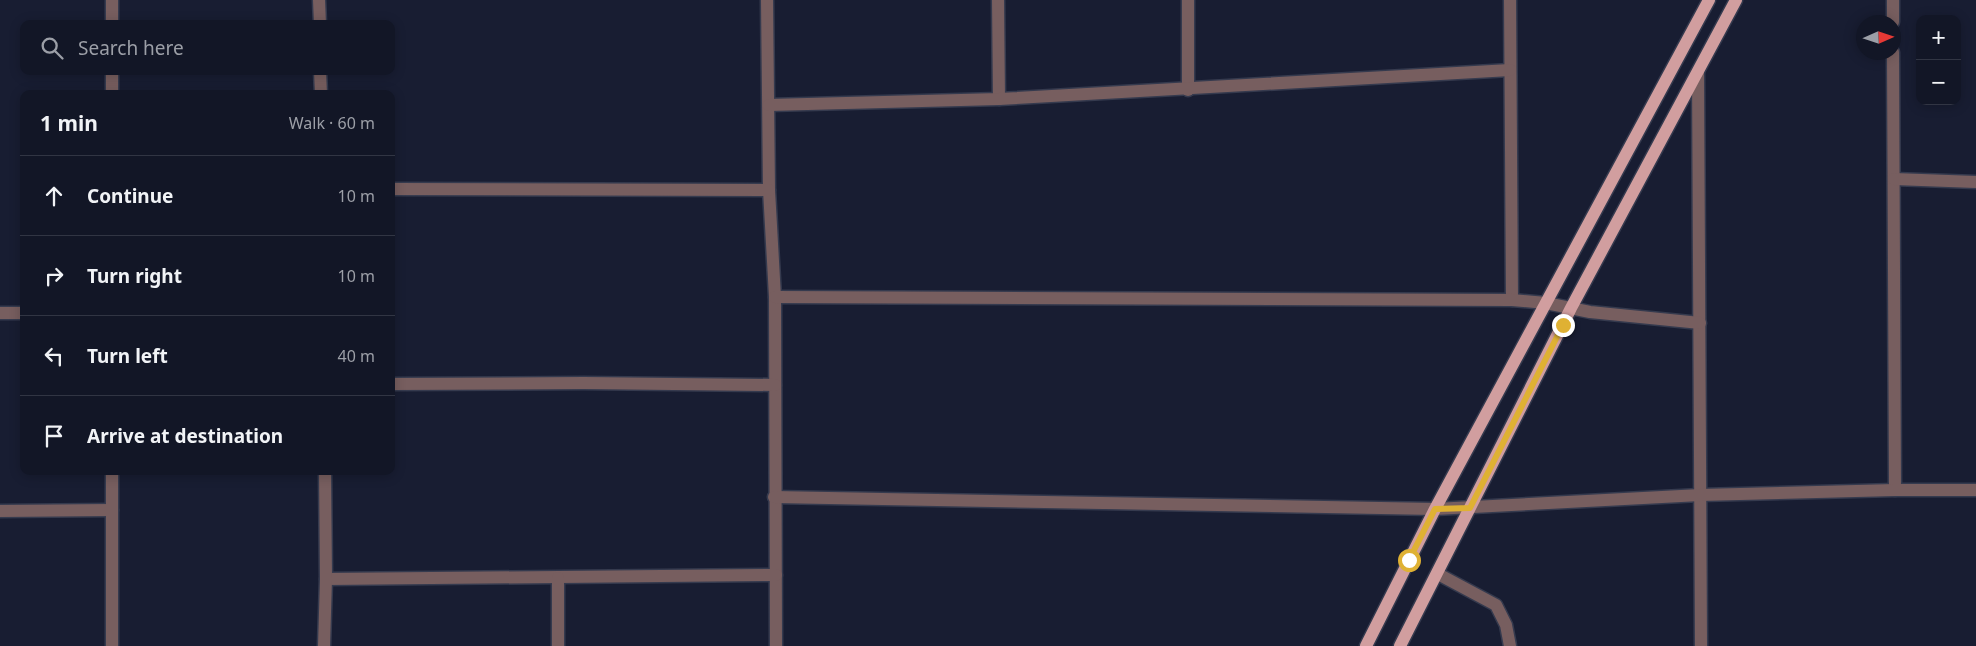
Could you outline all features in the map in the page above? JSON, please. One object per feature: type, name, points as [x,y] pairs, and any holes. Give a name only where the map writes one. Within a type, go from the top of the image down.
[{"type":"main road","points":[[1366,646],[1435,509],[1709,0]]},
{"type":"main road","points":[[1400,646],[1572,308],[1736,0]]},
{"type":"street","points":[[112,0],[112,20]]},
{"type":"street","points":[[319,0],[320,20]]},
{"type":"street","points":[[767,0],[769,190],[774,297],[776,646]]},
{"type":"street","points":[[998,0],[999,99]]},
{"type":"street","points":[[1188,0],[1188,90]]},
{"type":"street","points":[[1510,0],[1512,300]]},
{"type":"street","points":[[1893,0],[1893,15]]},
{"type":"street","points":[[1893,60],[1895,490]]},
{"type":"street","points":[[769,105],[999,99],[1188,90],[1510,70]]},
{"type":"street","points":[[1698,72],[1701,646]]},
{"type":"street","points":[[112,75],[112,90]]},
{"type":"street","points":[[320,75],[321,90]]},
{"type":"street","points":[[1894,179],[1976,182]]},
{"type":"street","points":[[395,189],[769,190]]},
{"type":"street","points":[[774,297],[1512,300],[1546,303],[1590,312],[1700,322]]},
{"type":"street","points":[[0,313],[20,313]]},
{"type":"street","points":[[395,384],[594,383],[775,385]]},
{"type":"street","points":[[112,475],[112,646]]},
{"type":"street","points":[[324,646],[326,579],[325,475]]},
{"type":"street","points":[[774,497],[1435,509],[1700,494],[1976,490]]},
{"type":"street","points":[[0,510],[112,510]]},
{"type":"street","points":[[1438,574],[1496,605],[1506,625],[1510,646]]},
{"type":"street","points":[[326,579],[776,575]]},
{"type":"street","points":[[558,578],[558,646]]},
{"type":"route","points":[[1409,560],[1435,509],[1470,508],[1563,325]]}]
